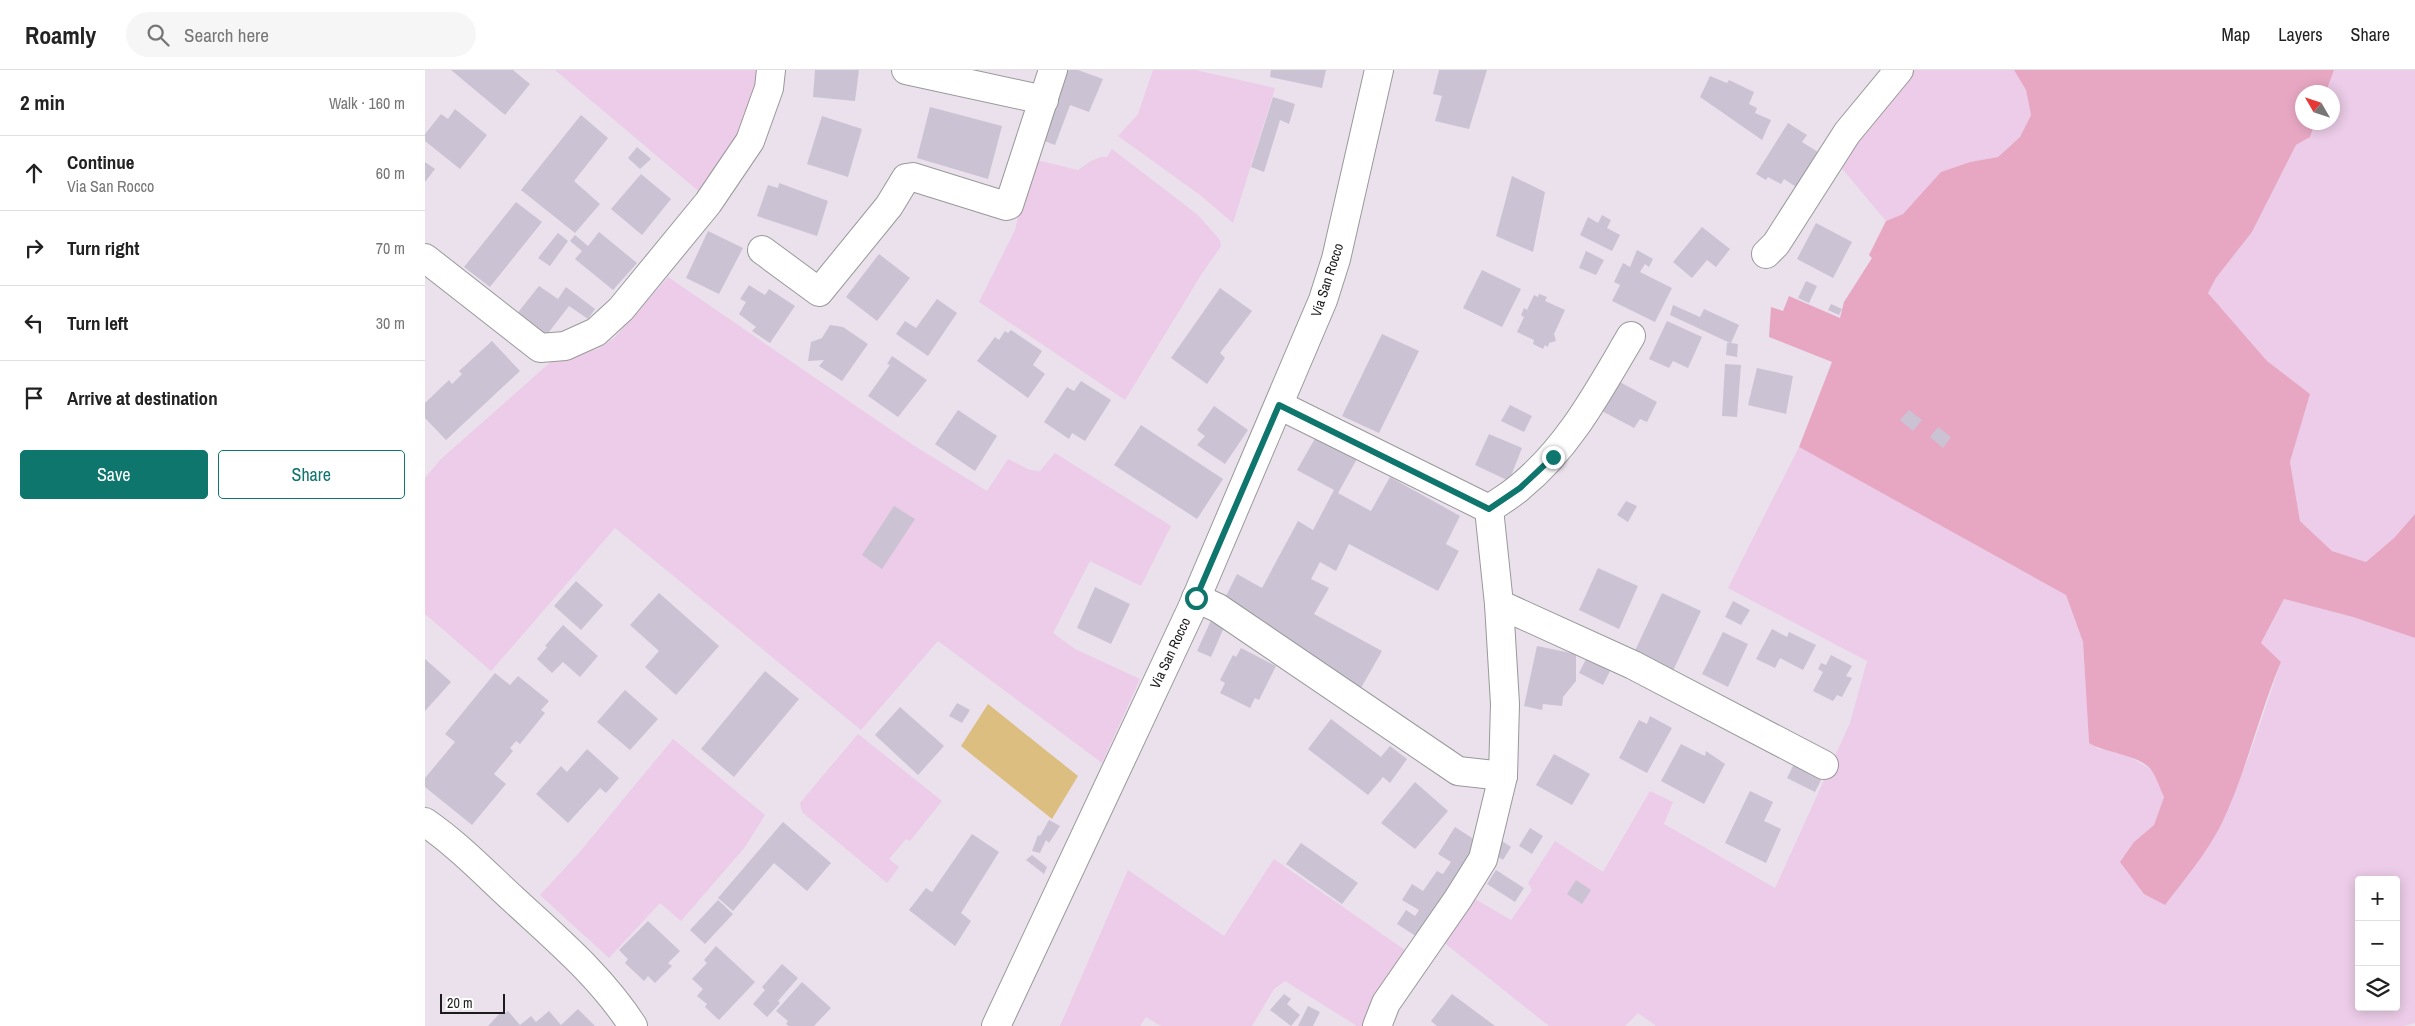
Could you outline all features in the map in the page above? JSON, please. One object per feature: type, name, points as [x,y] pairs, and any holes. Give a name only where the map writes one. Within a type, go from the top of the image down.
[{"type":"street","points":[[425,258],[540,348],[565,346],[596,332],[621,309],[696,218],[745,149],[750,141],[769,88],[771,70]]},
{"type":"street","points":[[906,70],[1044,100]]},
{"type":"street","points":[[762,250],[819,292],[889,206],[906,178],[913,177],[1006,206],[1009,205],[1053,70]]},
{"type":"street","name":"Via San Rocco","points":[[996,1026],[1196,598],[1323,300],[1336,259],[1364,145],[1379,70]]},
{"type":"street","points":[[1765,254],[1776,244],[1847,133],[1899,70]]},
{"type":"street","points":[[1489,509],[1520,488],[1553,457],[1588,410],[1631,336]]},
{"type":"street","points":[[1279,405],[1489,509]]},
{"type":"street","points":[[1377,1026],[1386,1003],[1458,899],[1483,859],[1503,776],[1505,714],[1499,604],[1489,509]]},
{"type":"street","points":[[1196,598],[1217,608],[1458,771],[1503,776]]},
{"type":"street","points":[[1499,604],[1633,665],[1824,765]]},
{"type":"street","points":[[425,822],[462,851],[575,956],[617,1001],[633,1026]]},
{"type":"shaded area","points":[[555,70],[763,70],[748,119],[702,194]]},
{"type":"shaded area","points":[[1153,70],[1195,70],[1275,88],[1233,223],[1200,195],[1118,136],[1138,114]]},
{"type":"shaded area","points":[[1908,70],[2014,70],[2026,90],[2031,115],[2020,137],[1998,157],[1970,162],[1942,172],[1903,214],[1886,221],[1839,165]]},
{"type":"shaded area","points":[[2014,70],[2334,70],[2329,85],[2295,85],[2295,130],[2312,130],[2310,137],[2296,145],[2252,232],[2216,278],[2208,293],[2267,361],[2310,394],[2290,462],[2300,521],[2332,551],[2366,562],[2394,538],[2415,514],[2415,638],[2353,617],[2284,599],[2261,643],[2281,662],[2265,703],[2245,766],[2220,827],[2194,867],[2165,905],[2144,894],[2120,862],[2134,842],[2154,825],[2164,797],[2154,774],[2147,765],[2089,743],[2083,642],[2066,595],[1799,447],[1832,362],[1769,337],[1771,307],[1783,311],[1789,296],[1840,318],[1844,302],[1872,258],[1869,255],[1886,221],[1903,214],[1941,172],[1970,162],[1998,157],[2020,137],[2031,115],[2026,90]]},
{"type":"shaded area","points":[[2334,70],[2415,70],[2415,514],[2394,538],[2366,562],[2332,551],[2300,521],[2290,462],[2310,394],[2267,361],[2208,293],[2216,278],[2252,232],[2296,145],[2310,137],[2312,130],[2340,130],[2340,85],[2329,85]]},
{"type":"shaded area","points":[[1112,149],[1198,215],[1220,240],[1221,246],[1201,275],[1125,400],[979,302],[1015,230],[1032,159],[1078,170],[1091,161],[1107,157]]},
{"type":"shaded area","points":[[668,277],[913,445],[987,491],[1008,459],[1030,470],[1040,471],[1055,453],[1171,526],[1141,586],[1090,561],[1053,633],[1075,649],[1140,679],[1102,763],[938,641],[861,730],[615,528],[491,671],[425,614],[425,478],[441,459],[554,359],[598,349],[614,338]]},
{"type":"shaded area","points":[[1799,447],[2066,595],[2083,642],[2089,743],[2099,749],[2127,755],[2152,770],[2164,797],[2154,825],[2134,842],[2220,827],[2249,756],[2281,662],[2261,643],[2284,599],[2353,617],[2415,638],[2415,1023],[2403,1026],[1656,1026],[1638,1013],[1625,1026],[1549,1026],[1442,941],[1470,896],[1511,920],[1532,890],[1528,883],[1555,841],[1603,872],[1650,791],[1673,802],[1664,824],[1775,888],[1850,723],[1867,661],[1728,588]]},
{"type":"shaded area","points":[[988,704],[1078,776],[1052,819],[961,746]]},
{"type":"shaded area","points":[[858,734],[942,801],[910,841],[906,839],[889,859],[899,867],[887,883],[802,812],[800,803]]},
{"type":"shaded area","points":[[673,739],[765,815],[745,847],[681,921],[660,903],[609,958],[540,895],[578,854]]},
{"type":"shaded area","points":[[1274,859],[1405,950],[1408,955],[1373,1026],[1357,1026],[1285,981],[1274,989],[1252,1026],[1161,1026],[1146,1017],[1140,1026],[1060,1026],[1128,870],[1224,936]]},
{"type":"building","points":[[451,70],[513,70],[530,84],[505,115]]},
{"type":"building","points":[[815,70],[859,70],[855,101],[813,97]]},
{"type":"building","points":[[1066,70],[1078,70],[1103,79],[1089,112],[1070,105],[1055,145],[1039,139]]},
{"type":"building","points":[[1271,70],[1326,70],[1322,88],[1270,77]]},
{"type":"building","points":[[1439,70],[1487,70],[1469,129],[1435,121],[1442,96],[1433,94]]},
{"type":"building","points":[[1710,76],[1727,83],[1729,80],[1754,92],[1749,104],[1757,108],[1755,113],[1771,120],[1762,140],[1700,97]]},
{"type":"building","points":[[1273,97],[1295,104],[1289,124],[1280,120],[1264,172],[1251,167]]},
{"type":"building","points":[[930,107],[1002,126],[988,179],[917,158]]},
{"type":"building","points":[[455,109],[487,135],[460,169],[425,141],[425,134],[441,114],[448,119]]},
{"type":"building","points":[[581,115],[608,138],[574,181],[600,204],[575,233],[521,190]]},
{"type":"building","points":[[822,116],[862,129],[848,177],[807,164]]},
{"type":"building","points":[[1788,123],[1807,135],[1802,142],[1818,152],[1796,187],[1784,179],[1781,184],[1768,177],[1766,180],[1756,174]]},
{"type":"building","points":[[637,147],[651,159],[640,169],[628,158]]},
{"type":"building","points":[[425,162],[435,169],[425,182]]},
{"type":"building","points":[[641,174],[671,199],[642,235],[611,209]]},
{"type":"building","points":[[1512,176],[1545,192],[1533,252],[1496,236]]},
{"type":"building","points":[[779,183],[828,201],[817,236],[757,216],[768,185],[778,188]]},
{"type":"building","points":[[516,202],[542,222],[490,287],[464,267]]},
{"type":"building","points":[[1602,215],[1611,220],[1607,228],[1620,235],[1612,251],[1580,235],[1588,217],[1598,223]]},
{"type":"building","points":[[1816,223],[1852,242],[1833,278],[1797,259]]},
{"type":"building","points":[[1702,227],[1730,249],[1716,267],[1707,260],[1692,278],[1673,262]]},
{"type":"building","points":[[708,231],[743,248],[719,294],[686,278]]},
{"type":"building","points":[[599,232],[637,263],[613,290],[575,259],[582,251],[570,241],[575,235],[588,246]]},
{"type":"building","points":[[558,233],[568,241],[550,266],[538,258]]},
{"type":"building","points":[[1637,250],[1653,259],[1649,267],[1645,264],[1640,272],[1672,288],[1655,322],[1612,301],[1620,285],[1614,282],[1623,263],[1630,267]]},
{"type":"building","points":[[1586,251],[1604,260],[1596,275],[1579,268]]},
{"type":"building","points":[[879,254],[910,278],[877,321],[846,297]]},
{"type":"building","points":[[1482,270],[1521,289],[1502,327],[1463,308]]},
{"type":"building","points":[[1806,281],[1817,286],[1809,303],[1798,298]]},
{"type":"building","points":[[749,285],[765,295],[769,289],[795,306],[770,343],[752,331],[756,327],[739,314],[746,302],[740,299]]},
{"type":"building","points":[[539,286],[558,299],[566,287],[595,309],[588,319],[569,306],[545,337],[516,315]]},
{"type":"building","points":[[1220,288],[1252,311],[1220,353],[1225,358],[1207,384],[1171,358]]},
{"type":"building","points":[[1539,294],[1547,297],[1545,301],[1565,310],[1554,334],[1556,341],[1549,343],[1548,347],[1545,345],[1543,349],[1533,344],[1534,340],[1517,332],[1524,317],[1521,315],[1524,308],[1527,310],[1534,295],[1538,297]]},
{"type":"building","points":[[937,299],[957,313],[928,356],[896,334],[905,321],[916,328]]},
{"type":"building","points":[[1831,304],[1842,309],[1839,315],[1828,310]]},
{"type":"building","points":[[1673,305],[1700,317],[1704,309],[1739,325],[1731,343],[1738,344],[1737,357],[1726,355],[1727,343],[1730,343],[1670,315]]},
{"type":"building","points":[[1667,321],[1702,337],[1688,368],[1673,361],[1669,368],[1649,359]]},
{"type":"building","points":[[830,325],[843,327],[868,344],[842,381],[819,366],[824,360],[808,361],[811,342],[822,338]]},
{"type":"building","points":[[1011,330],[1042,351],[1033,365],[1045,374],[1028,398],[977,361],[995,337],[999,340],[1005,331],[1008,333]]},
{"type":"building","points":[[1382,334],[1419,351],[1379,433],[1342,416]]},
{"type":"building","points":[[492,341],[520,371],[446,440],[425,418],[425,403],[449,380],[452,384],[462,374],[459,371]]},
{"type":"building","points":[[892,356],[927,380],[898,417],[868,396],[890,365],[887,364]]},
{"type":"building","points":[[1725,364],[1741,365],[1737,417],[1722,416]]},
{"type":"building","points":[[1757,368],[1793,376],[1786,414],[1748,405]]},
{"type":"building","points":[[1616,380],[1657,402],[1647,422],[1640,419],[1634,428],[1600,410]]},
{"type":"building","points":[[1081,381],[1111,400],[1085,441],[1072,433],[1069,439],[1044,422],[1067,387],[1074,391]]},
{"type":"building","points":[[1510,405],[1532,416],[1524,432],[1501,421]]},
{"type":"building","points":[[1214,406],[1248,430],[1225,464],[1197,445],[1205,436],[1197,430]]},
{"type":"building","points":[[958,410],[997,436],[975,471],[935,444]]},
{"type":"building","points":[[1909,410],[1922,420],[1913,431],[1900,420]]},
{"type":"building","points":[[1141,425],[1223,479],[1197,519],[1114,465]]},
{"type":"building","points":[[1938,427],[1951,437],[1943,448],[1930,437]]},
{"type":"building","points":[[1489,434],[1522,448],[1509,481],[1475,465]]},
{"type":"building","points":[[1317,435],[1358,457],[1338,493],[1371,511],[1390,477],[1460,516],[1446,544],[1459,551],[1438,591],[1349,544],[1336,571],[1320,562],[1311,579],[1329,588],[1314,614],[1382,651],[1357,695],[1260,632],[1266,623],[1224,600],[1237,574],[1262,588],[1298,521],[1313,530],[1334,490],[1297,470]]},
{"type":"building","points":[[1626,501],[1637,506],[1628,522],[1617,515]]},
{"type":"building","points":[[894,506],[915,519],[882,569],[862,555]]},
{"type":"building","points":[[1598,568],[1638,586],[1619,629],[1579,610]]},
{"type":"building","points":[[576,581],[603,605],[581,630],[554,606]]},
{"type":"building","points":[[1095,587],[1130,604],[1111,644],[1077,628]]},
{"type":"building","points":[[659,593],[719,646],[676,695],[645,667],[659,651],[630,625]]},
{"type":"building","points":[[1662,593],[1701,611],[1672,673],[1633,655]]},
{"type":"building","points":[[1733,601],[1750,610],[1741,625],[1725,617]]},
{"type":"building","points":[[1213,616],[1226,623],[1211,657],[1197,651]]},
{"type":"building","points":[[563,625],[598,656],[580,677],[563,662],[552,673],[537,659],[547,647],[545,646]]},
{"type":"building","points":[[1772,629],[1787,637],[1789,632],[1816,645],[1803,670],[1780,658],[1775,668],[1756,659]]},
{"type":"building","points":[[1723,632],[1748,644],[1728,687],[1702,674]]},
{"type":"building","points":[[1537,646],[1576,654],[1576,681],[1563,697],[1562,706],[1543,704],[1542,710],[1524,706]]},
{"type":"building","points":[[1241,648],[1276,666],[1259,700],[1255,698],[1250,708],[1220,693],[1225,683],[1220,680],[1233,655],[1236,657]]},
{"type":"building","points":[[1831,655],[1852,666],[1846,676],[1852,678],[1842,697],[1837,695],[1833,701],[1813,691],[1823,672],[1818,669],[1821,663],[1826,665]]},
{"type":"building","points":[[1587,657],[1610,671],[1603,685],[1579,673]]},
{"type":"building","points":[[425,659],[451,682],[425,711]]},
{"type":"building","points":[[765,671],[799,699],[734,777],[701,749]]},
{"type":"building","points":[[495,673],[510,685],[518,676],[549,701],[541,710],[545,713],[520,744],[516,741],[510,748],[513,751],[494,774],[506,784],[472,825],[425,787],[425,778],[455,742],[445,734]]},
{"type":"building","points":[[625,690],[658,719],[630,750],[597,722]]},
{"type":"building","points":[[957,703],[970,710],[962,723],[949,716]]},
{"type":"building","points":[[900,707],[944,746],[918,775],[875,735]]},
{"type":"building","points":[[1650,716],[1672,728],[1647,773],[1619,758],[1639,720],[1647,724]]},
{"type":"building","points":[[1331,719],[1381,757],[1390,746],[1407,759],[1390,783],[1383,777],[1368,795],[1308,749]]},
{"type":"building","points":[[1681,744],[1705,756],[1706,751],[1725,764],[1704,804],[1661,781]]},
{"type":"building","points":[[587,749],[619,778],[606,793],[600,788],[568,823],[536,794],[561,766],[567,772]]},
{"type":"building","points":[[1554,754],[1590,774],[1572,805],[1536,785]]},
{"type":"building","points":[[1796,760],[1824,774],[1815,792],[1787,778]]},
{"type":"building","points":[[1415,782],[1448,811],[1415,849],[1381,823]]},
{"type":"building","points":[[1750,791],[1773,802],[1764,821],[1781,829],[1766,863],[1725,843]]},
{"type":"building","points":[[1049,820],[1060,826],[1049,843],[1046,840],[1040,853],[1032,851],[1038,835],[1040,836]]},
{"type":"building","points":[[783,822],[831,863],[807,891],[774,863],[733,911],[718,898]]},
{"type":"building","points":[[1455,827],[1483,845],[1422,940],[1397,924],[1406,910],[1415,916],[1419,910],[1402,900],[1412,884],[1423,891],[1437,871],[1443,874],[1451,862],[1438,854]]},
{"type":"building","points":[[1530,828],[1543,836],[1532,854],[1519,846]]},
{"type":"building","points":[[972,834],[999,852],[961,913],[971,921],[955,946],[909,910],[926,888],[932,892]]},
{"type":"building","points":[[1499,839],[1511,847],[1503,860],[1491,853]]},
{"type":"building","points":[[1301,843],[1358,883],[1342,904],[1286,864]]},
{"type":"building","points":[[1032,855],[1047,867],[1044,874],[1026,860]]},
{"type":"building","points":[[1496,870],[1524,888],[1515,902],[1487,884]]},
{"type":"building","points":[[1576,880],[1591,890],[1582,904],[1567,894]]},
{"type":"building","points":[[718,900],[733,914],[705,944],[690,930]]},
{"type":"building","points":[[648,921],[680,951],[668,963],[672,966],[655,983],[648,976],[644,981],[625,963],[628,959],[619,950]]},
{"type":"building","points":[[716,946],[755,982],[719,1020],[705,1007],[707,1004],[697,996],[703,989],[692,979],[707,963],[704,960]]},
{"type":"building","points":[[782,964],[798,978],[767,1017],[753,1004],[765,990],[762,987]]},
{"type":"building","points":[[802,982],[831,1008],[814,1026],[789,1026],[786,1024],[788,1021],[776,1011]]},
{"type":"building","points":[[1284,994],[1291,999],[1287,1004],[1300,1015],[1291,1026],[1270,1010]]},
{"type":"building","points":[[1452,994],[1495,1026],[1437,1026],[1431,1021]]},
{"type":"building","points":[[1308,1006],[1320,1012],[1313,1026],[1298,1026]]},
{"type":"building","points":[[578,1009],[595,1026],[488,1026],[500,1013],[504,1014],[508,1011],[520,1025],[531,1016],[536,1022],[549,1011],[561,1025]]},
{"type":"route","points":[[1196,598],[1279,405],[1489,509],[1520,488],[1553,457]]}]
